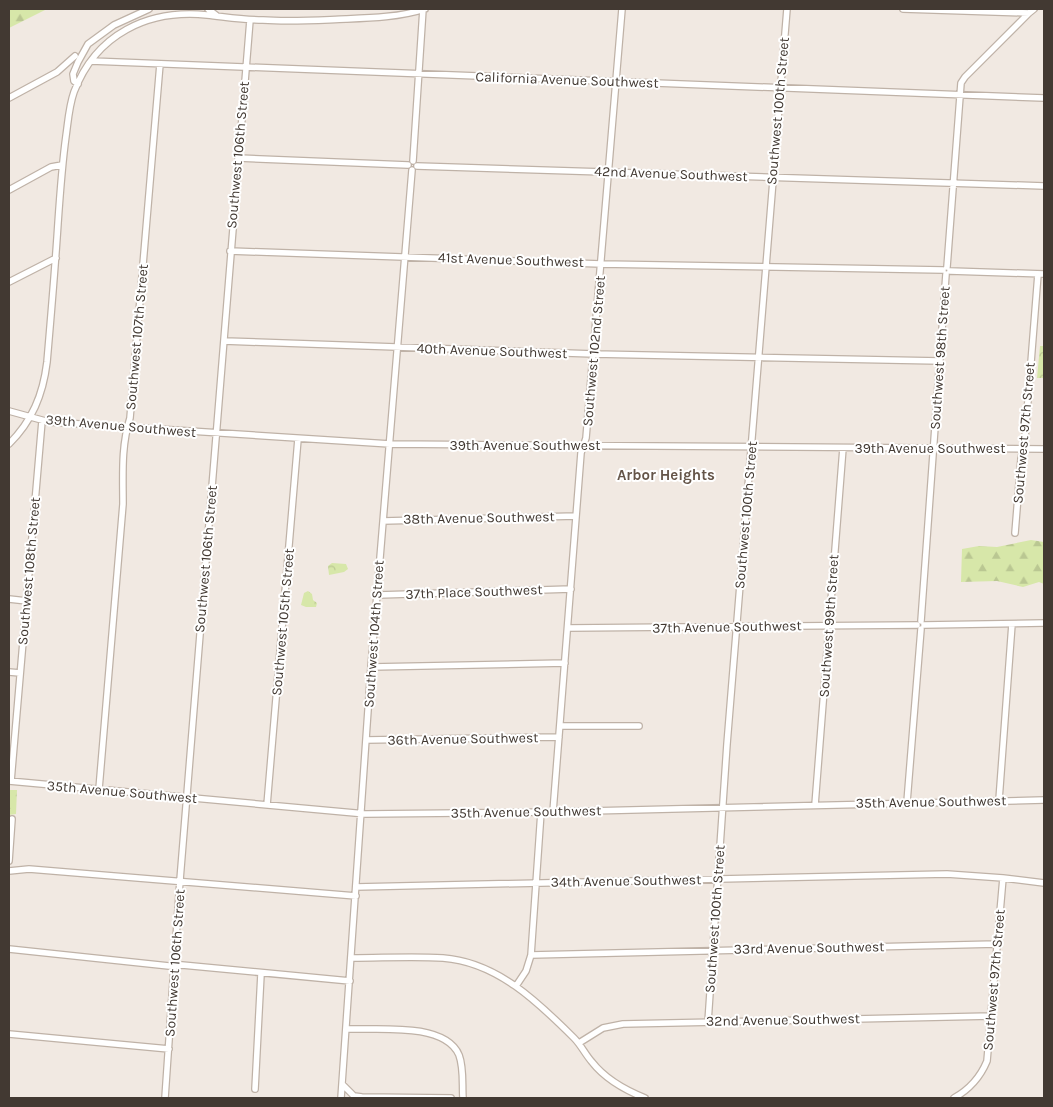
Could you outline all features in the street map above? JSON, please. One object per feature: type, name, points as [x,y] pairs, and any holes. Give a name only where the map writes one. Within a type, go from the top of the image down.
[{"type":"street","points":[[78,84],[74,81],[74,74],[88,44],[114,25],[149,9]]},
{"type":"street","points":[[208,9],[217,16]]},
{"type":"street","points":[[9,444],[32,416],[46,375],[62,165],[71,104],[78,84],[91,61],[118,34],[146,20],[175,14],[250,20],[292,20],[372,18],[424,9]]},
{"type":"street","name":"Southwest 104th Street","points":[[341,1098],[371,667],[424,9]]},
{"type":"street","name":"Southwest 102nd Street","points":[[553,812],[581,453],[586,438],[594,354],[622,9]]},
{"type":"street","name":"Southwest 100th Street","points":[[708,1022],[772,177],[787,9]]},
{"type":"street","points":[[903,9],[1032,11]]},
{"type":"street","points":[[959,95],[961,83],[965,77],[1032,11]]},
{"type":"street","name":"Southwest 106th Street","points":[[166,1098],[180,880],[250,20]]},
{"type":"street","points":[[9,98],[57,72],[75,56]]},
{"type":"street","name":"California Avenue Southwest","points":[[91,61],[1044,98]]},
{"type":"street","name":"Southwest 107th Street","points":[[99,790],[123,504],[122,472],[127,428],[130,418],[160,64]]},
{"type":"street","name":"Southwest 98th Street","points":[[907,802],[959,95]]},
{"type":"street","name":"42nd Avenue Southwest","points":[[238,158],[1044,186]]},
{"type":"street","points":[[9,190],[51,167],[62,165]]},
{"type":"street","name":"41st Avenue Southwest","points":[[230,251],[601,264],[1041,274]]},
{"type":"street","points":[[9,282],[56,258]]},
{"type":"street","name":"Southwest 97th Street","points":[[1015,532],[1041,274]]},
{"type":"street","name":"40th Avenue Southwest","points":[[224,341],[594,354],[940,361]]},
{"type":"street","name":"39th Avenue Southwest","points":[[9,411],[32,416],[42,421],[390,444],[1044,449]]},
{"type":"street","name":"Southwest 108th Street","points":[[10,781],[42,421]]},
{"type":"street","name":"Southwest 105th Street","points":[[268,805],[298,439]]},
{"type":"street","name":"Southwest 99th Street","points":[[815,804],[843,448]]},
{"type":"street","name":"38th Avenue Southwest","points":[[383,520],[576,516]]},
{"type":"street","name":"37th Place Southwest","points":[[378,595],[571,589]]},
{"type":"street","points":[[9,599],[27,601]]},
{"type":"street","name":"37th Avenue Southwest","points":[[568,628],[1044,623]]},
{"type":"street","points":[[999,800],[1012,624]]},
{"type":"street","points":[[371,667],[565,663]]},
{"type":"street","points":[[9,672],[20,673]]},
{"type":"street","points":[[560,726],[639,726]]},
{"type":"street","name":"36th Avenue Southwest","points":[[366,740],[559,738]]},
{"type":"street","name":"35th Avenue Southwest","points":[[10,781],[361,814],[553,812],[815,804],[1044,800]]},
{"type":"street","points":[[516,986],[526,971],[531,955],[541,812]]},
{"type":"street","points":[[9,861],[12,819]]},
{"type":"street","points":[[9,871],[29,868],[356,896]]},
{"type":"street","name":"34th Avenue Southwest","points":[[356,887],[940,874],[1044,883]]},
{"type":"street","name":"Southwest 97th Street","points":[[954,1098],[965,1092],[975,1082],[988,1061],[1003,878]]},
{"type":"street","name":"33rd Avenue Southwest","points":[[531,955],[997,944]]},
{"type":"street","points":[[9,949],[350,981]]},
{"type":"street","points":[[352,958],[444,958],[465,962],[485,970],[516,986],[549,1013],[579,1043],[592,1062],[608,1079],[645,1098]]},
{"type":"street","points":[[255,1089],[261,974]]},
{"type":"street","name":"32nd Avenue Southwest","points":[[579,1043],[602,1028],[611,1025],[992,1016]]},
{"type":"street","points":[[347,1029],[428,1032],[441,1037],[451,1044],[460,1056],[463,1098]]},
{"type":"street","points":[[9,1034],[169,1050]]},
{"type":"street","points":[[343,1085],[354,1096],[362,1097],[451,1098]]},
{"type":"green space","points":[[9,9],[47,9],[9,28]]},
{"type":"green space","points":[[1040,346],[1044,346],[1044,378],[1037,378]]},
{"type":"green space","points":[[1031,540],[1044,542],[1044,584],[1039,582],[1023,587],[997,581],[961,582],[962,549],[979,546],[997,547]]},
{"type":"green space","points":[[332,563],[346,564],[348,569],[344,572],[329,575],[328,566]]},
{"type":"green space","points":[[308,591],[317,603],[316,607],[301,605],[304,593]]},
{"type":"green space","points":[[9,790],[17,790],[16,814],[9,815]]},
{"type":"district","name":"Arbor Heights","points":[[666,475]]}]
